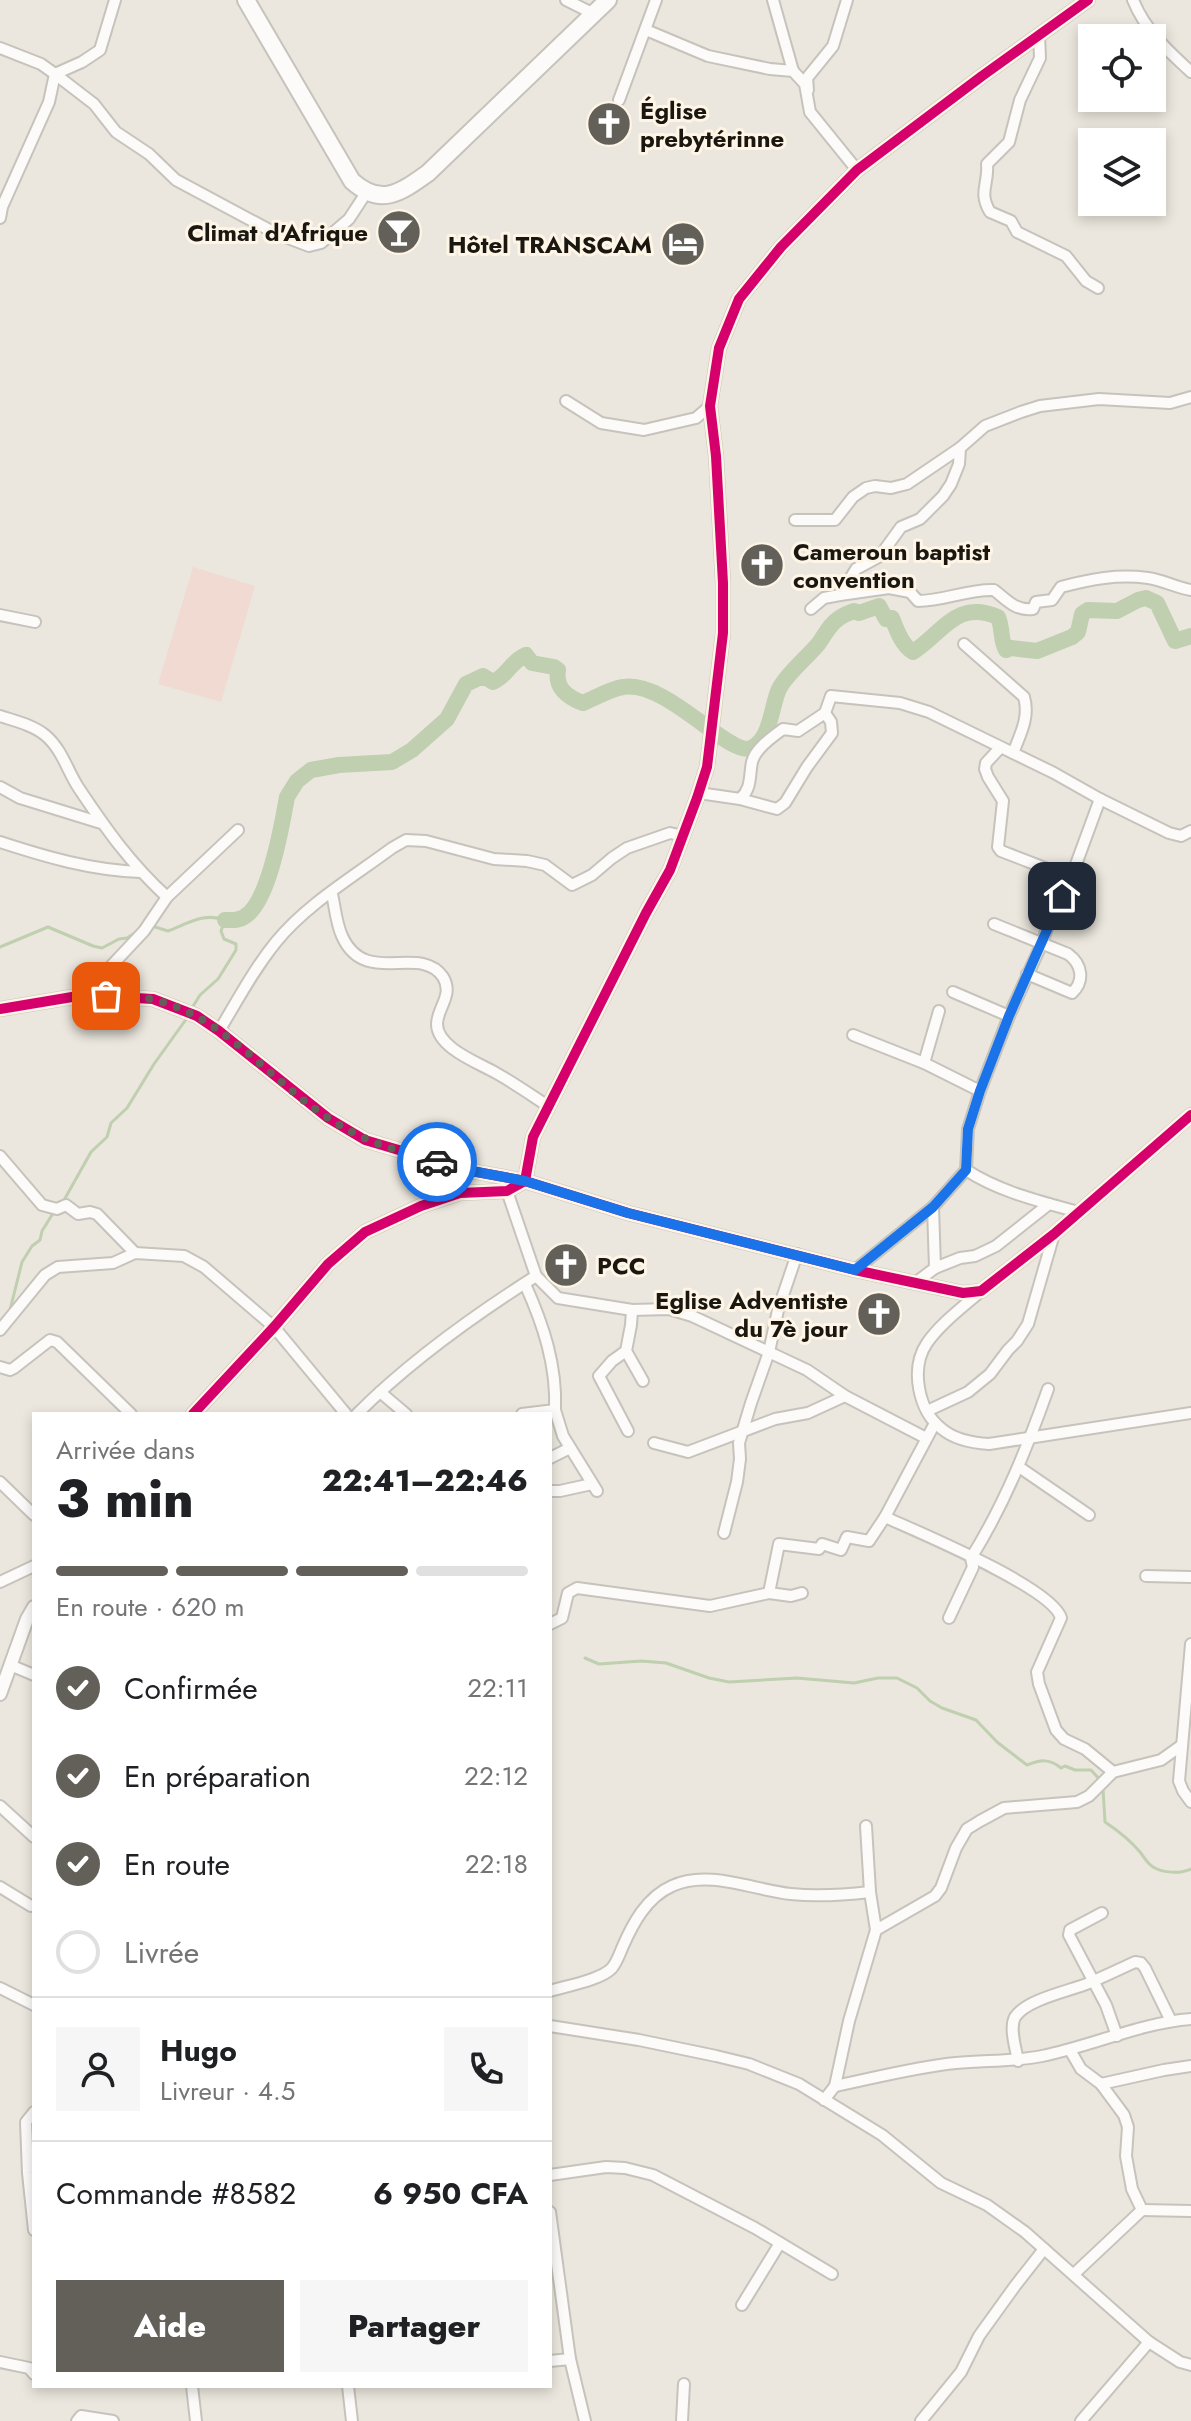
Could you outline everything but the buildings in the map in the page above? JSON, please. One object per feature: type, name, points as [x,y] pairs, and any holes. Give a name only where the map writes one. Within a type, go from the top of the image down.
[{"type":"main road","points":[[246,0],[352,181],[366,193],[393,194],[428,173],[608,0]]},
{"type":"street","points":[[55,74],[100,50],[115,0]]},
{"type":"street","points":[[566,0],[594,14]]},
{"type":"street","points":[[619,100],[656,0]]},
{"type":"street","points":[[773,0],[793,71],[805,84],[810,112],[857,170]]},
{"type":"street","points":[[810,112],[807,78],[833,46],[847,0]]},
{"type":"street","points":[[525,1181],[533,1137],[670,870],[707,767],[723,633],[716,456],[710,406],[719,348],[739,299],[781,247],[857,170],[1088,0]]},
{"type":"street","points":[[1133,0],[1141,21],[1164,48],[1191,72]]},
{"type":"street","points":[[646,30],[708,56],[793,71]]},
{"type":"street","points":[[1039,35],[1040,58],[1020,100],[1009,142],[987,164],[983,195],[990,212],[1011,221],[1017,232],[1066,256],[1086,281],[1098,288]]},
{"type":"street","points":[[0,48],[41,64],[55,74],[94,104],[116,132],[149,154],[176,180],[275,233],[309,246],[321,243],[349,219],[366,193]]},
{"type":"street","points":[[0,217],[49,102],[55,74]]},
{"type":"street","points":[[795,520],[835,520],[853,497],[866,488],[891,488],[907,484],[960,448],[985,426],[1040,406],[1099,399],[1170,403],[1191,397]]},
{"type":"street","points":[[566,401],[601,423],[644,430],[696,418],[710,406]]},
{"type":"street","points":[[840,595],[856,569],[880,556],[901,527],[920,519],[943,496],[959,464],[960,448]]},
{"type":"street","points":[[811,609],[824,598],[889,588],[910,592],[918,601],[935,601],[994,590],[1015,608],[1033,609],[1036,602],[1052,600],[1061,587],[1108,576],[1148,578],[1191,590]]},
{"type":"street","points":[[0,615],[35,622]]},
{"type":"street","points":[[964,644],[1024,697],[1026,720],[1013,753]]},
{"type":"street","points":[[740,799],[750,786],[752,759],[763,745],[783,729],[798,731],[825,713],[831,696],[900,703],[929,712],[1169,833],[1181,836],[1191,831]]},
{"type":"street","points":[[699,793],[777,809],[785,803],[832,733],[831,722],[825,713]]},
{"type":"street","points":[[0,716],[38,729],[56,746],[101,823],[140,872],[167,897]]},
{"type":"street","points":[[1000,748],[986,763],[985,769],[1003,801],[998,847],[1001,851],[1071,878]]},
{"type":"street","points":[[0,787],[20,798],[101,823]]},
{"type":"street","points":[[855,1270],[933,1207],[966,1170],[968,1129],[980,1091],[1052,914],[1071,878],[1100,799]]},
{"type":"street","points":[[84,995],[144,931],[167,897],[238,830]]},
{"type":"street","points":[[219,1031],[277,941],[306,913],[406,840],[426,841],[494,859],[545,865],[572,885],[592,875],[627,848],[670,833],[683,836]]},
{"type":"street","points":[[0,842],[56,860],[110,871],[140,872]]},
{"type":"street","points":[[332,894],[342,936],[355,954],[370,963],[412,962],[434,969],[443,977],[447,989],[436,1027],[443,1039],[468,1060],[494,1072],[548,1106]]},
{"type":"street","points":[[994,924],[1077,960],[1082,975],[1072,993],[1027,974]]},
{"type":"street","points":[[953,992],[1009,1016]]},
{"type":"street","points":[[0,1009],[84,995],[153,999],[197,1016],[328,1118],[365,1140],[466,1170],[525,1181],[628,1213],[855,1270],[963,1293],[981,1291]]},
{"type":"street","points":[[924,1063],[939,1011]]},
{"type":"street","points":[[853,1035],[924,1063],[980,1091]]},
{"type":"street","points":[[1191,1115],[1054,1234],[981,1291],[936,1333],[921,1354],[917,1374],[922,1398],[935,1423],[951,1435],[975,1443],[1031,1438],[1191,1413]]},
{"type":"street","points":[[0,1156],[42,1205],[57,1209],[66,1205],[78,1214],[97,1214],[135,1253]]},
{"type":"street","points":[[966,1170],[986,1182],[1078,1212]]},
{"type":"street","points":[[196,1412],[328,1264],[365,1232],[421,1206],[460,1193],[507,1191],[525,1181]]},
{"type":"street","points":[[507,1191],[536,1276],[558,1298],[632,1310],[669,1309],[692,1316],[807,1370],[845,1396],[926,1438]]},
{"type":"street","points":[[915,1283],[935,1268],[996,1246],[1049,1204]]},
{"type":"street","points":[[933,1207],[935,1268]]},
{"type":"street","points":[[927,1411],[968,1392],[990,1374],[1017,1341],[1028,1324],[1054,1234]]},
{"type":"street","points":[[0,1330],[45,1275],[58,1267],[113,1263],[135,1253],[184,1256],[204,1267],[274,1327],[344,1412]]},
{"type":"street","points":[[724,1533],[737,1482],[739,1443],[797,1254]]},
{"type":"street","points":[[359,1412],[469,1322],[536,1276]]},
{"type":"street","points":[[525,1284],[546,1336],[554,1374],[555,1410],[563,1436],[594,1487],[552,1491]]},
{"type":"street","points":[[632,1310],[626,1351],[643,1381]]},
{"type":"street","points":[[0,1367],[10,1370],[50,1340],[57,1342],[129,1412]]},
{"type":"street","points":[[626,1351],[599,1376],[628,1431]]},
{"type":"street","points":[[949,1618],[973,1567],[971,1558],[1019,1467],[1048,1389]]},
{"type":"street","points":[[380,1392],[404,1412]]},
{"type":"street","points":[[654,1443],[688,1452],[775,1419],[808,1413],[845,1396]]},
{"type":"street","points":[[538,1412],[555,1410]]},
{"type":"street","points":[[769,1593],[779,1544],[819,1549],[822,1544],[841,1550],[847,1537],[869,1541],[935,1423]]},
{"type":"street","points":[[552,1457],[570,1448]]},
{"type":"street","points":[[1019,1467],[1089,1515]]},
{"type":"street","points":[[0,1482],[32,1513]]},
{"type":"street","points":[[885,1517],[1044,1597],[1060,1613],[1061,1618],[1037,1672],[1039,1684],[1056,1730],[1064,1739],[1085,1749],[1113,1772]]},
{"type":"street","points":[[0,1582],[32,1567]]},
{"type":"street","points":[[1146,1576],[1191,1577]]},
{"type":"street","points":[[552,1623],[562,1618],[568,1593],[577,1588],[710,1606],[769,1593],[791,1596],[802,1593]]},
{"type":"street","points":[[0,1694],[32,1610]]},
{"type":"street","points":[[1191,1644],[1179,1781],[1191,1802]]},
{"type":"street","points":[[10,1665],[32,1674]]},
{"type":"street","points":[[876,1930],[935,1896],[967,1829],[1004,1808],[1077,1802],[1089,1796],[1113,1772],[1161,1760],[1182,1745]]},
{"type":"street","points":[[0,1806],[32,1835]]},
{"type":"street","points":[[824,2100],[835,2086],[849,2021],[876,1930],[866,1826]]},
{"type":"street","points":[[552,1990],[607,1972],[615,1964],[636,1918],[669,1887],[690,1878],[791,1894],[839,1896],[870,1892]]},
{"type":"street","points":[[0,1887],[31,1906]]},
{"type":"street","points":[[1102,1913],[1070,1930],[1069,1935],[1094,1981],[1117,2036]]},
{"type":"street","points":[[1018,2061],[1013,2026],[1015,2018],[1039,2001],[1135,1962],[1141,1963],[1171,2021]]},
{"type":"street","points":[[0,1988],[32,2004]]},
{"type":"street","points":[[835,2086],[954,2063],[1018,2061],[1070,2050],[1171,2021],[1191,2019]]},
{"type":"street","points":[[552,2026],[639,2040],[749,2064],[799,2084],[882,2135],[941,2183],[987,2205],[1025,2232],[1149,2342],[1180,2362],[1191,2365]]},
{"type":"street","points":[[1070,2050],[1081,2069],[1101,2084],[1124,2115],[1128,2127],[1126,2156],[1132,2189],[1142,2210]]},
{"type":"street","points":[[1101,2084],[1191,2066]]},
{"type":"street","points":[[32,2114],[26,2122],[32,2211]]},
{"type":"street","points":[[552,2175],[606,2167],[653,2175],[832,2274]]},
{"type":"street","points":[[1074,2274],[1142,2210],[1191,2211]]},
{"type":"street","points":[[552,2227],[570,2359],[585,2421]]},
{"type":"street","points":[[742,2305],[780,2243]]},
{"type":"street","points":[[921,2421],[961,2372],[979,2336],[1044,2249]]},
{"type":"street","points":[[1081,2421],[1149,2342]]},
{"type":"street","points":[[552,2361],[570,2359]]},
{"type":"street","points":[[0,2362],[29,2368],[32,2372]]},
{"type":"street","points":[[682,2421],[684,2384]]},
{"type":"street","points":[[192,2388],[196,2421]]},
{"type":"street","points":[[348,2388],[352,2421]]},
{"type":"street","points":[[77,2421],[81,2416],[113,2421]]},
{"type":"shaded area","points":[[193,567],[255,586],[221,702],[158,684]]},
{"type":"waterway","points":[[225,920],[244,917],[261,896],[273,862],[287,797],[297,781],[311,770],[392,762],[412,750],[447,719],[466,684],[483,676],[493,682],[526,655],[532,663],[558,670],[558,682],[563,691],[583,703],[618,688],[640,688],[677,705],[728,742],[741,748],[751,748],[763,738],[779,689],[792,671],[819,643],[832,624],[854,611],[859,613],[879,606],[886,619],[892,618],[903,642],[913,652],[951,621],[971,612],[998,617],[1006,650],[1037,651],[1072,637],[1078,632],[1082,614],[1088,610],[1117,611],[1146,598],[1157,603],[1175,641],[1191,636]]},
{"type":"waterway","points":[[152,926],[168,931],[203,918],[225,920],[221,931],[224,939],[236,944],[236,950],[218,979],[200,995],[192,1008]]},
{"type":"waterway","points":[[0,947],[48,927],[102,948],[138,931]]},
{"type":"waterway","points":[[63,1202],[91,1152],[107,1137],[111,1123],[127,1108],[187,1018]]},
{"type":"waterway","points":[[10,1310],[22,1262],[40,1240],[55,1210]]},
{"type":"waterway","points":[[585,1658],[599,1664],[666,1663],[729,1682],[797,1678],[854,1683],[897,1678],[917,1688],[942,1708],[976,1720],[997,1742],[1027,1765],[1044,1761],[1061,1768],[1091,1770],[1101,1781]]},
{"type":"waterway","points":[[1103,1789],[1105,1822],[1132,1843],[1151,1865],[1162,1871],[1191,1869]]},
{"type":"cycle path","points":[[195,1412],[328,1264],[365,1232],[421,1206],[460,1193],[507,1191],[525,1181],[533,1137],[670,870],[707,767],[723,633],[716,456],[710,406],[719,348],[739,299],[781,247],[857,170],[1088,0]]},
{"type":"cycle path","points":[[0,1009],[84,995],[153,999],[197,1016],[328,1118],[365,1140],[466,1170],[525,1181],[628,1213],[855,1270],[963,1293],[981,1291],[1054,1234],[1191,1115]]},
{"type":"way so far","points":[[106,996],[153,999],[197,1016],[328,1118],[365,1140],[437,1162]]},
{"type":"place","name":"Église prebytérinne","points":[[609,124]]},
{"type":"place","name":"Climat d'Afrique","points":[[399,232]]},
{"type":"place","name":"Hôtel TRANSCAM","points":[[683,244]]},
{"type":"place","name":"Cameroun baptist convention","points":[[762,565]]},
{"type":"place","name":"PCC","points":[[566,1265]]},
{"type":"place","name":"Eglise Adventiste du 7è jour","points":[[879,1314]]},
{"type":"route","points":[[437,1162],[525,1181],[628,1213],[855,1270],[933,1207],[966,1170],[968,1129],[980,1091],[1062,896]]}]
